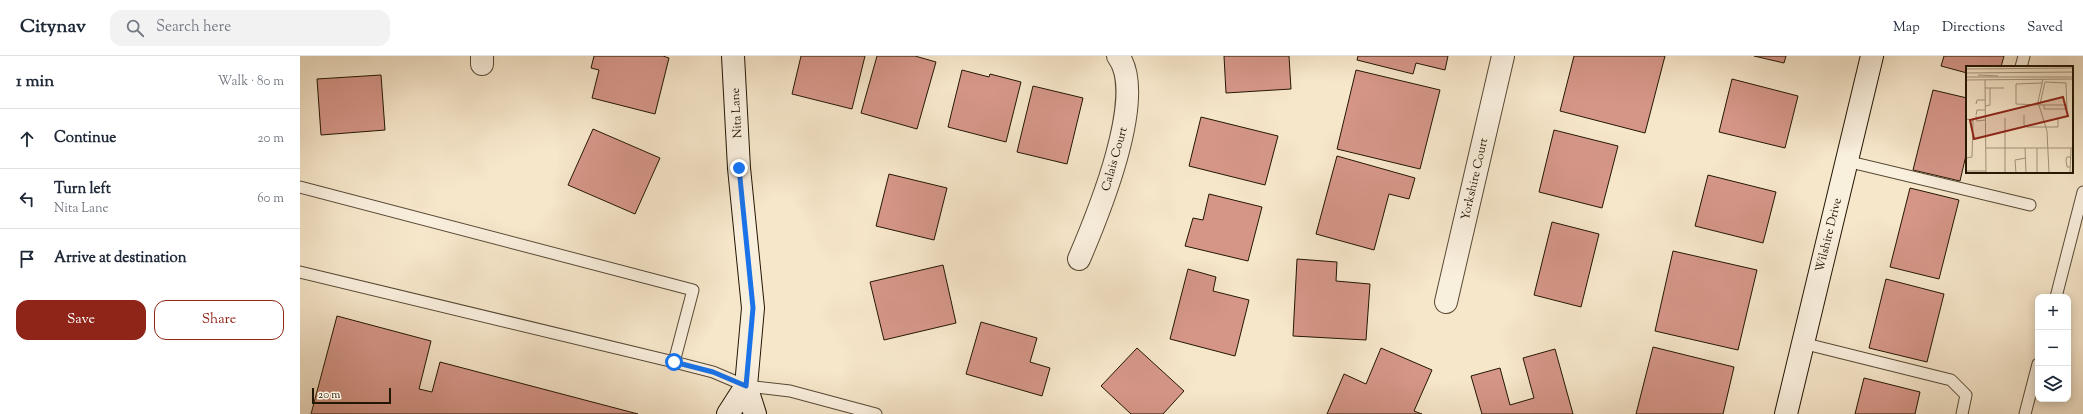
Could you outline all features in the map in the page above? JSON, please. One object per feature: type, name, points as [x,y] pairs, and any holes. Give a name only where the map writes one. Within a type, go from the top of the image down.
[{"type":"street","name":"Nita Lane","points":[[733,56],[739,168],[753,308],[746,386],[755,414]]},
{"type":"street","name":"Calais Court","points":[[1079,259],[1098,214],[1124,128],[1128,86],[1122,61],[1118,56]]},
{"type":"street","name":"Yorkshire Court","points":[[1446,302],[1503,56]]},
{"type":"street","name":"Wilshire Drive","points":[[1786,414],[1872,56]]},
{"type":"street","name":"Nita Lane","points":[[728,414],[746,386]]},
{"type":"lane","points":[[2021,66],[2024,56]]},
{"type":"lane","points":[[1846,161],[2030,205]]},
{"type":"lane","points":[[300,187],[693,290],[674,362]]},
{"type":"lane","points":[[2057,294],[2083,192]]},
{"type":"lane","points":[[300,272],[674,362],[713,372],[746,386],[790,391],[876,414]]},
{"type":"lane","points":[[1802,343],[1951,380],[1966,395],[1962,414]]},
{"type":"lane","points":[[2025,414],[2037,366]]},
{"type":"building","points":[[594,56],[663,56],[669,58],[655,114],[592,98],[599,70],[591,68]]},
{"type":"building","points":[[801,56],[865,56],[852,109],[792,94]]},
{"type":"building","points":[[877,56],[915,56],[936,62],[917,129],[861,113]]},
{"type":"building","points":[[1224,56],[1289,56],[1291,89],[1226,93]]},
{"type":"building","points":[[1358,56],[1448,56],[1445,70],[1416,63],[1413,74],[1357,60]]},
{"type":"building","points":[[1574,56],[1665,56],[1645,133],[1560,111]]},
{"type":"building","points":[[1754,56],[1786,56],[1784,63]]},
{"type":"building","points":[[1944,56],[2004,56],[2001,66],[1966,66],[1966,73],[1941,66]]},
{"type":"building","points":[[962,70],[989,77],[990,74],[1021,82],[1006,142],[948,127]]},
{"type":"building","points":[[1356,70],[1440,90],[1420,169],[1337,149]]},
{"type":"building","points":[[381,75],[385,130],[321,135],[317,79]]},
{"type":"building","points":[[1732,79],[1798,96],[1785,148],[1719,132]]},
{"type":"building","points":[[1033,86],[1083,98],[1067,164],[1017,152]]},
{"type":"building","points":[[1933,90],[1966,98],[1966,155],[1960,181],[1913,170]]},
{"type":"building","points":[[1201,117],[1278,136],[1265,185],[1189,166]]},
{"type":"building","points":[[593,129],[660,158],[635,214],[568,185]]},
{"type":"building","points":[[1554,130],[1618,146],[1602,208],[1539,192]]},
{"type":"building","points":[[1337,156],[1415,178],[1409,199],[1389,194],[1374,250],[1316,234]]},
{"type":"building","points":[[889,174],[947,188],[934,240],[876,226]]},
{"type":"building","points":[[1708,175],[1776,192],[1763,243],[1695,226]]},
{"type":"building","points":[[1910,188],[1959,200],[1939,279],[1890,267]]},
{"type":"building","points":[[1209,194],[1262,207],[1248,261],[1185,246],[1193,218],[1203,220]]},
{"type":"building","points":[[1552,222],[1599,234],[1581,307],[1534,295]]},
{"type":"building","points":[[1673,251],[1757,270],[1738,350],[1655,331]]},
{"type":"building","points":[[1297,259],[1337,262],[1336,281],[1370,284],[1366,340],[1293,336]]},
{"type":"building","points":[[943,265],[956,323],[884,340],[870,282]]},
{"type":"building","points":[[1188,269],[1216,277],[1213,291],[1249,300],[1235,356],[1170,339]]},
{"type":"building","points":[[1886,279],[1944,294],[1927,362],[1869,348]]},
{"type":"building","points":[[337,316],[431,341],[419,389],[432,392],[440,362],[638,414],[311,414]]},
{"type":"building","points":[[981,322],[1037,338],[1030,362],[1050,368],[1042,396],[966,374]]},
{"type":"building","points":[[1653,347],[1734,367],[1723,414],[1636,414]]},
{"type":"building","points":[[1137,348],[1184,391],[1163,414],[1131,414],[1101,386]]},
{"type":"building","points":[[1381,348],[1432,370],[1414,411],[1422,414],[1327,414],[1344,374],[1366,384]]},
{"type":"building","points":[[1555,349],[1573,414],[1482,414],[1471,376],[1500,368],[1510,405],[1534,398],[1523,358]]},
{"type":"building","points":[[1864,378],[1920,392],[1915,414],[1855,414]]},
{"type":"route","points":[[674,362],[713,372],[746,386],[753,308],[739,168]]}]
